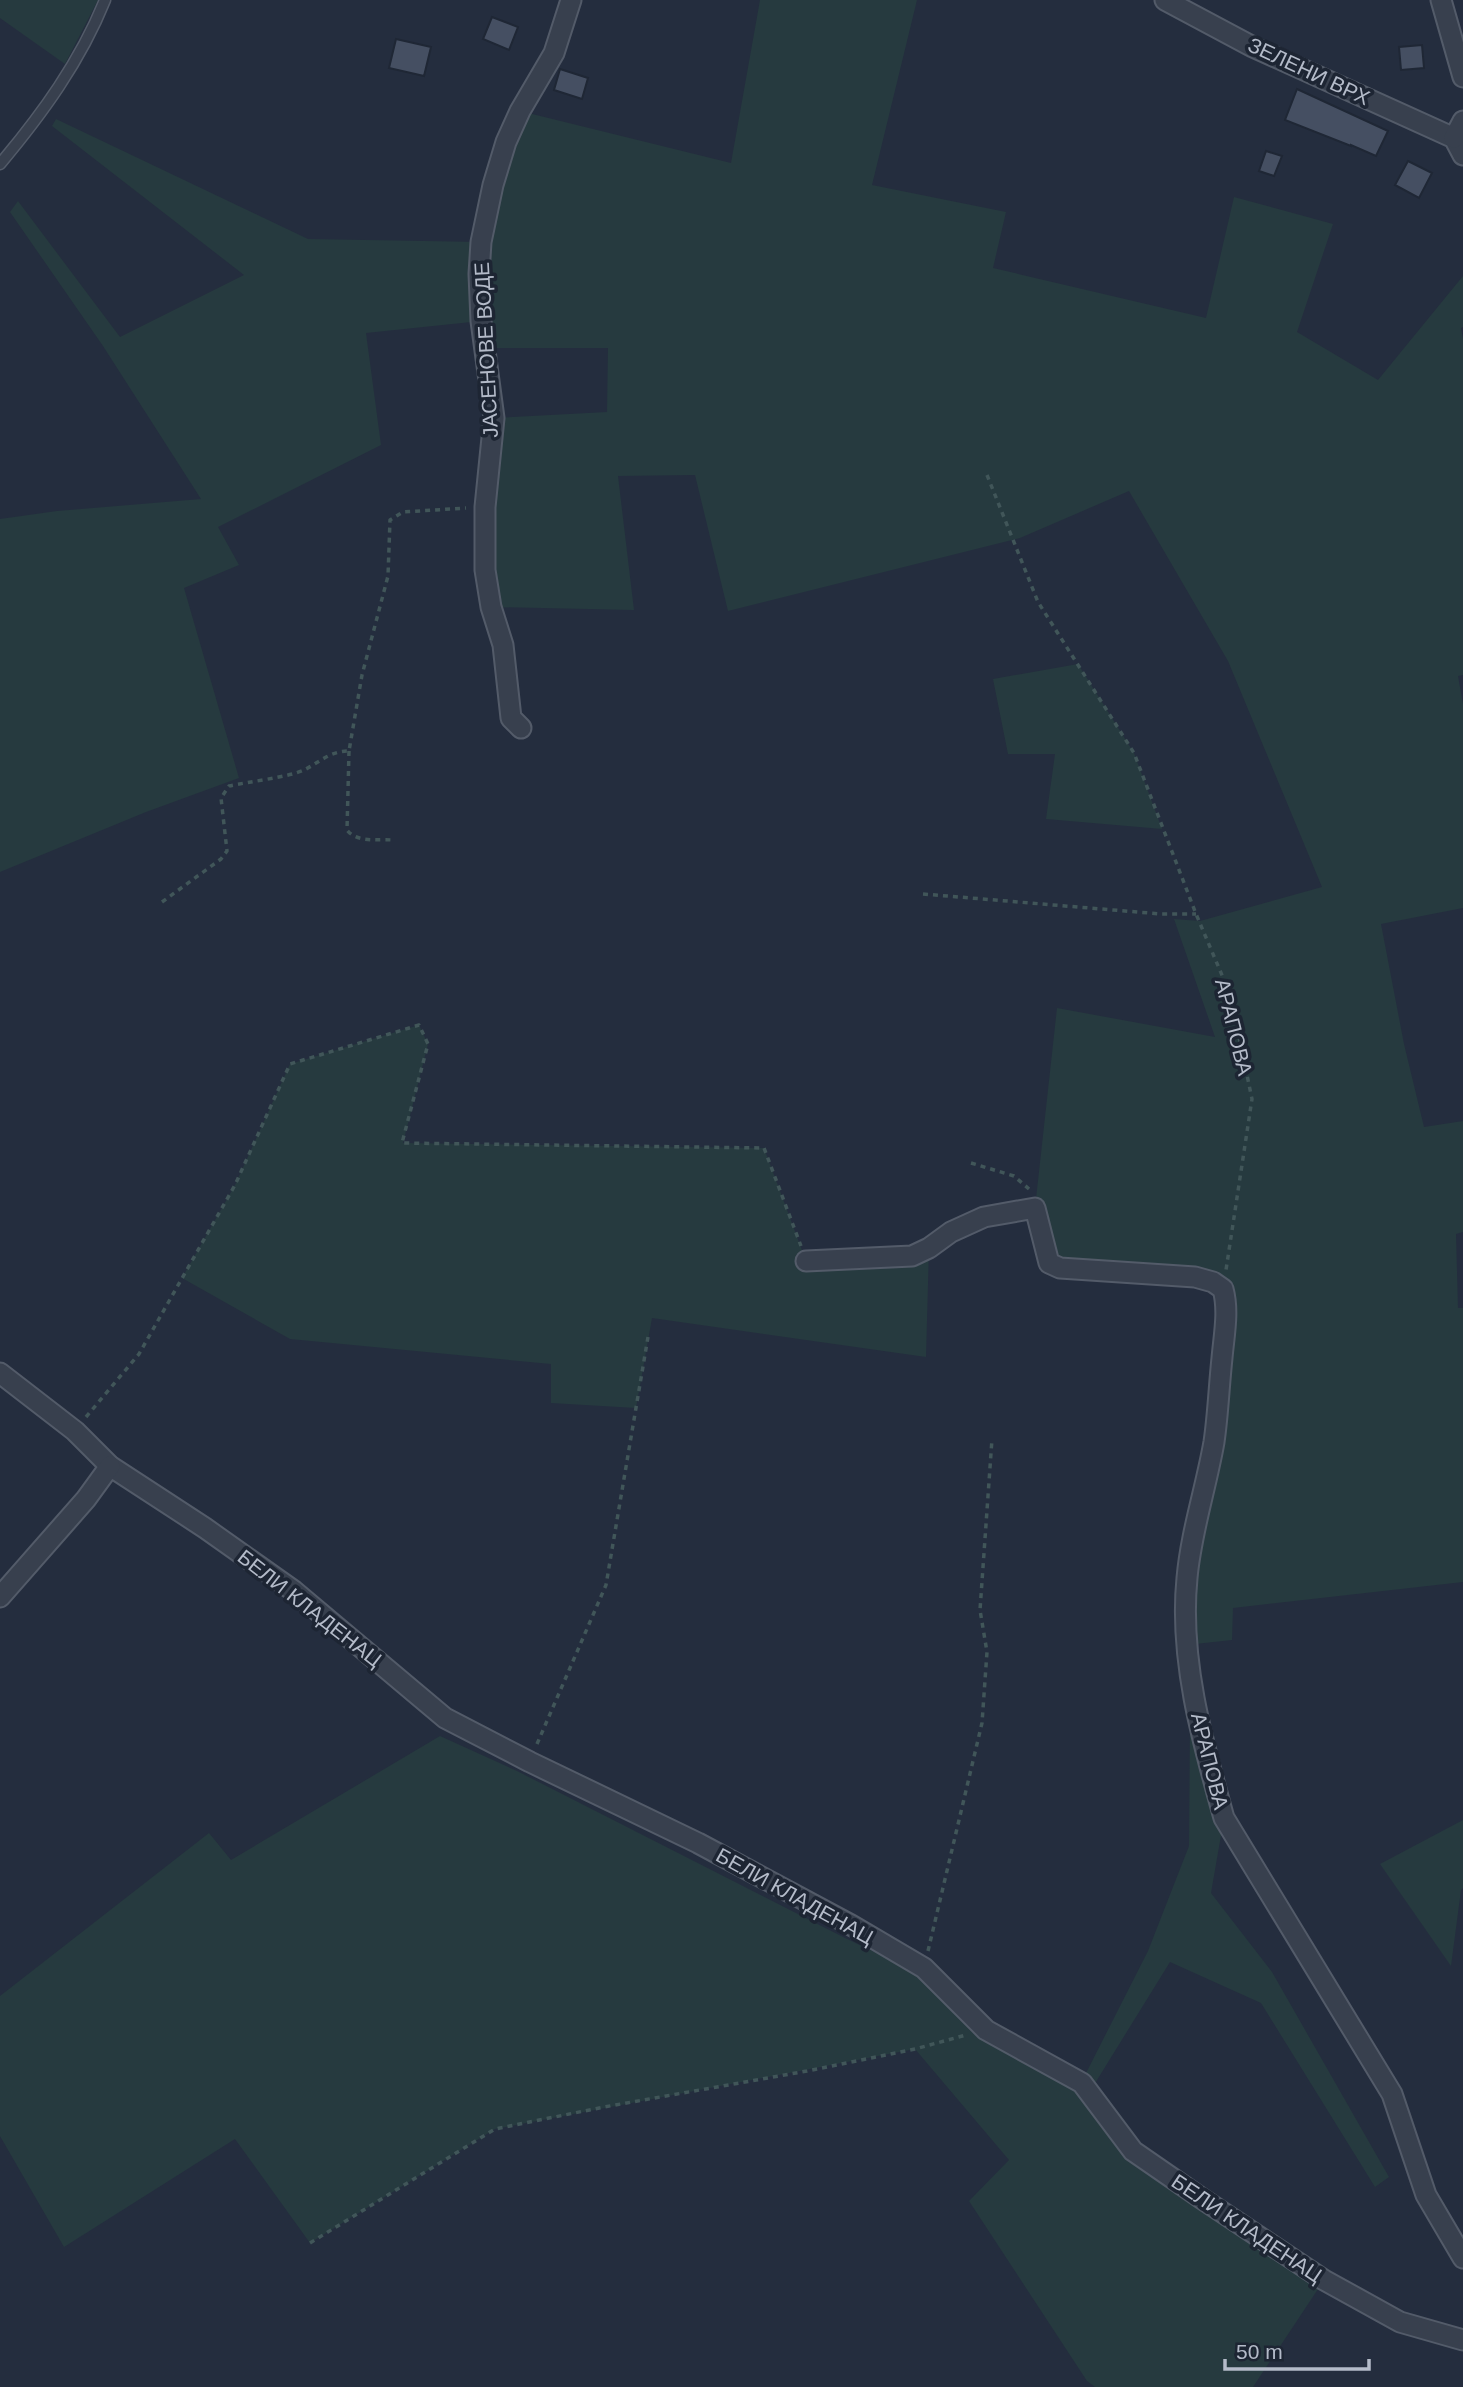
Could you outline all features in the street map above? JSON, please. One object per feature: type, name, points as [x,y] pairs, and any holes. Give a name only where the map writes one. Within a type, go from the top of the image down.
[{"type":"street","name":"ЈАСЕНОВЕ ВОДЕ","points":[[521,728],[511,718],[503,645],[491,607],[484,547],[494,418],[481,321],[481,242],[493,185],[506,142],[520,111],[554,52],[570,0]]},
{"type":"street","name":"ЗЕЛЕНИ ВРХ","points":[[1166,0],[1253,47],[1459,130],[1463,155]]},
{"type":"street","points":[[1441,0],[1463,78]]},
{"type":"street","points":[[806,1261],[912,1256],[951,1232],[984,1217],[1035,1208],[1049,1263],[1060,1268],[1195,1277],[1213,1282],[1223,1289]]},
{"type":"street","name":"АРАПОВА","points":[[1223,1289],[1226,1315],[1214,1442],[1192,1547],[1185,1597],[1189,1669],[1211,1770],[1224,1818],[1392,2094],[1426,2195],[1463,2258]]},
{"type":"street","name":"БЕЛИ КЛАДЕНАЦ","points":[[0,1373],[75,1431],[110,1466],[294,1591],[445,1718],[698,1843],[851,1925],[924,1968],[986,2029],[1082,2083],[1133,2151],[1324,2280],[1400,2322],[1463,2340]]},
{"type":"street","points":[[0,1597],[86,1499],[110,1466]]},
{"type":"lane","points":[[0,164],[55,94],[87,39],[104,0]]},
{"type":"path","name":"АРАПОВА","points":[[987,475],[1038,602],[1133,753],[1230,994],[1252,1099],[1223,1289]]},
{"type":"path","points":[[393,840],[358,838],[347,830],[349,751],[362,675],[388,576],[390,520],[403,512],[485,507]]},
{"type":"path","points":[[162,902],[221,859],[226,851],[221,798],[229,786],[303,771],[325,757],[339,751],[349,751]]},
{"type":"path","points":[[923,894],[1161,914],[1196,914]]},
{"type":"path","points":[[75,1431],[139,1354],[234,1185],[290,1064],[419,1025],[428,1044],[402,1143],[764,1148],[806,1261]]},
{"type":"path","points":[[971,1164],[1014,1176],[1033,1195],[1035,1208]]},
{"type":"path","points":[[530,1762],[606,1585],[648,1337]]},
{"type":"path","points":[[924,1968],[982,1723],[987,1652],[980,1611],[992,1439]]},
{"type":"path","points":[[310,2242],[495,2129],[875,2058],[986,2029]]},
{"type":"green space","points":[[0,0],[98,0],[65,64],[0,18]]},
{"type":"green space","points":[[760,0],[917,0],[872,185],[1006,212],[993,268],[1206,318],[1234,197],[1333,224],[1297,332],[1378,380],[1463,276],[1463,675],[1458,676],[1463,704],[1463,908],[1381,924],[1404,1044],[1424,1127],[1463,1121],[1463,1232],[1456,1234],[1458,1308],[1463,1308],[1463,1582],[1233,1608],[1232,1640],[1187,1645],[1185,1597],[1191,1547],[1214,1442],[1226,1315],[1223,1289],[1213,1282],[1195,1277],[1060,1268],[1049,1263],[1035,1208],[1057,1008],[1215,1037],[1174,919],[1200,921],[1322,887],[1228,661],[1129,491],[1020,538],[728,611],[695,475],[618,476],[634,610],[491,607],[484,547],[494,418],[607,412],[608,348],[486,348],[481,321],[366,333],[381,445],[218,527],[239,565],[184,588],[239,778],[146,812],[0,872],[0,519],[57,511],[201,499],[103,346],[10,212],[18,201],[120,337],[244,275],[52,126],[56,119],[308,239],[481,242],[502,159],[520,111],[731,163]]},
{"type":"green space","points":[[1078,664],[1134,753],[1162,829],[1046,819],[1055,754],[1008,754],[993,679]]},
{"type":"green space","points":[[419,1025],[428,1044],[403,1143],[764,1148],[806,1261],[929,1248],[926,1357],[652,1318],[636,1408],[551,1403],[551,1364],[290,1339],[182,1278],[235,1185],[290,1064]]},
{"type":"green space","points":[[1187,1655],[1193,1695],[1224,1818],[1211,1893],[1272,1972],[1389,2177],[1375,2187],[1261,2003],[1170,1962],[1089,2093],[1133,2151],[1324,2280],[1253,2387],[1095,2387],[1087,2381],[969,2201],[1009,2160],[915,2049],[495,2129],[310,2243],[235,2139],[64,2247],[0,2136],[0,1996],[209,1833],[231,1860],[440,1736],[517,1771],[915,1971],[986,2030],[1081,2083],[1148,1951],[1189,1846],[1190,1720]]},
{"type":"green space","points":[[1463,1820],[1463,1888],[1451,1966],[1380,1864]]},
{"type":"building","points":[[492,17],[518,27],[509,50],[483,39]]},
{"type":"building","points":[[396,39],[431,47],[424,76],[389,68]]},
{"type":"building","points":[[1422,45],[1424,68],[1401,70],[1399,47]]},
{"type":"building","points":[[560,69],[588,78],[582,99],[554,90]]},
{"type":"building","points":[[1297,89],[1388,131],[1376,156],[1285,120]]},
{"type":"building","points":[[1266,151],[1282,156],[1274,176],[1259,171]]},
{"type":"building","points":[[1408,161],[1432,173],[1419,198],[1395,185]]}]
